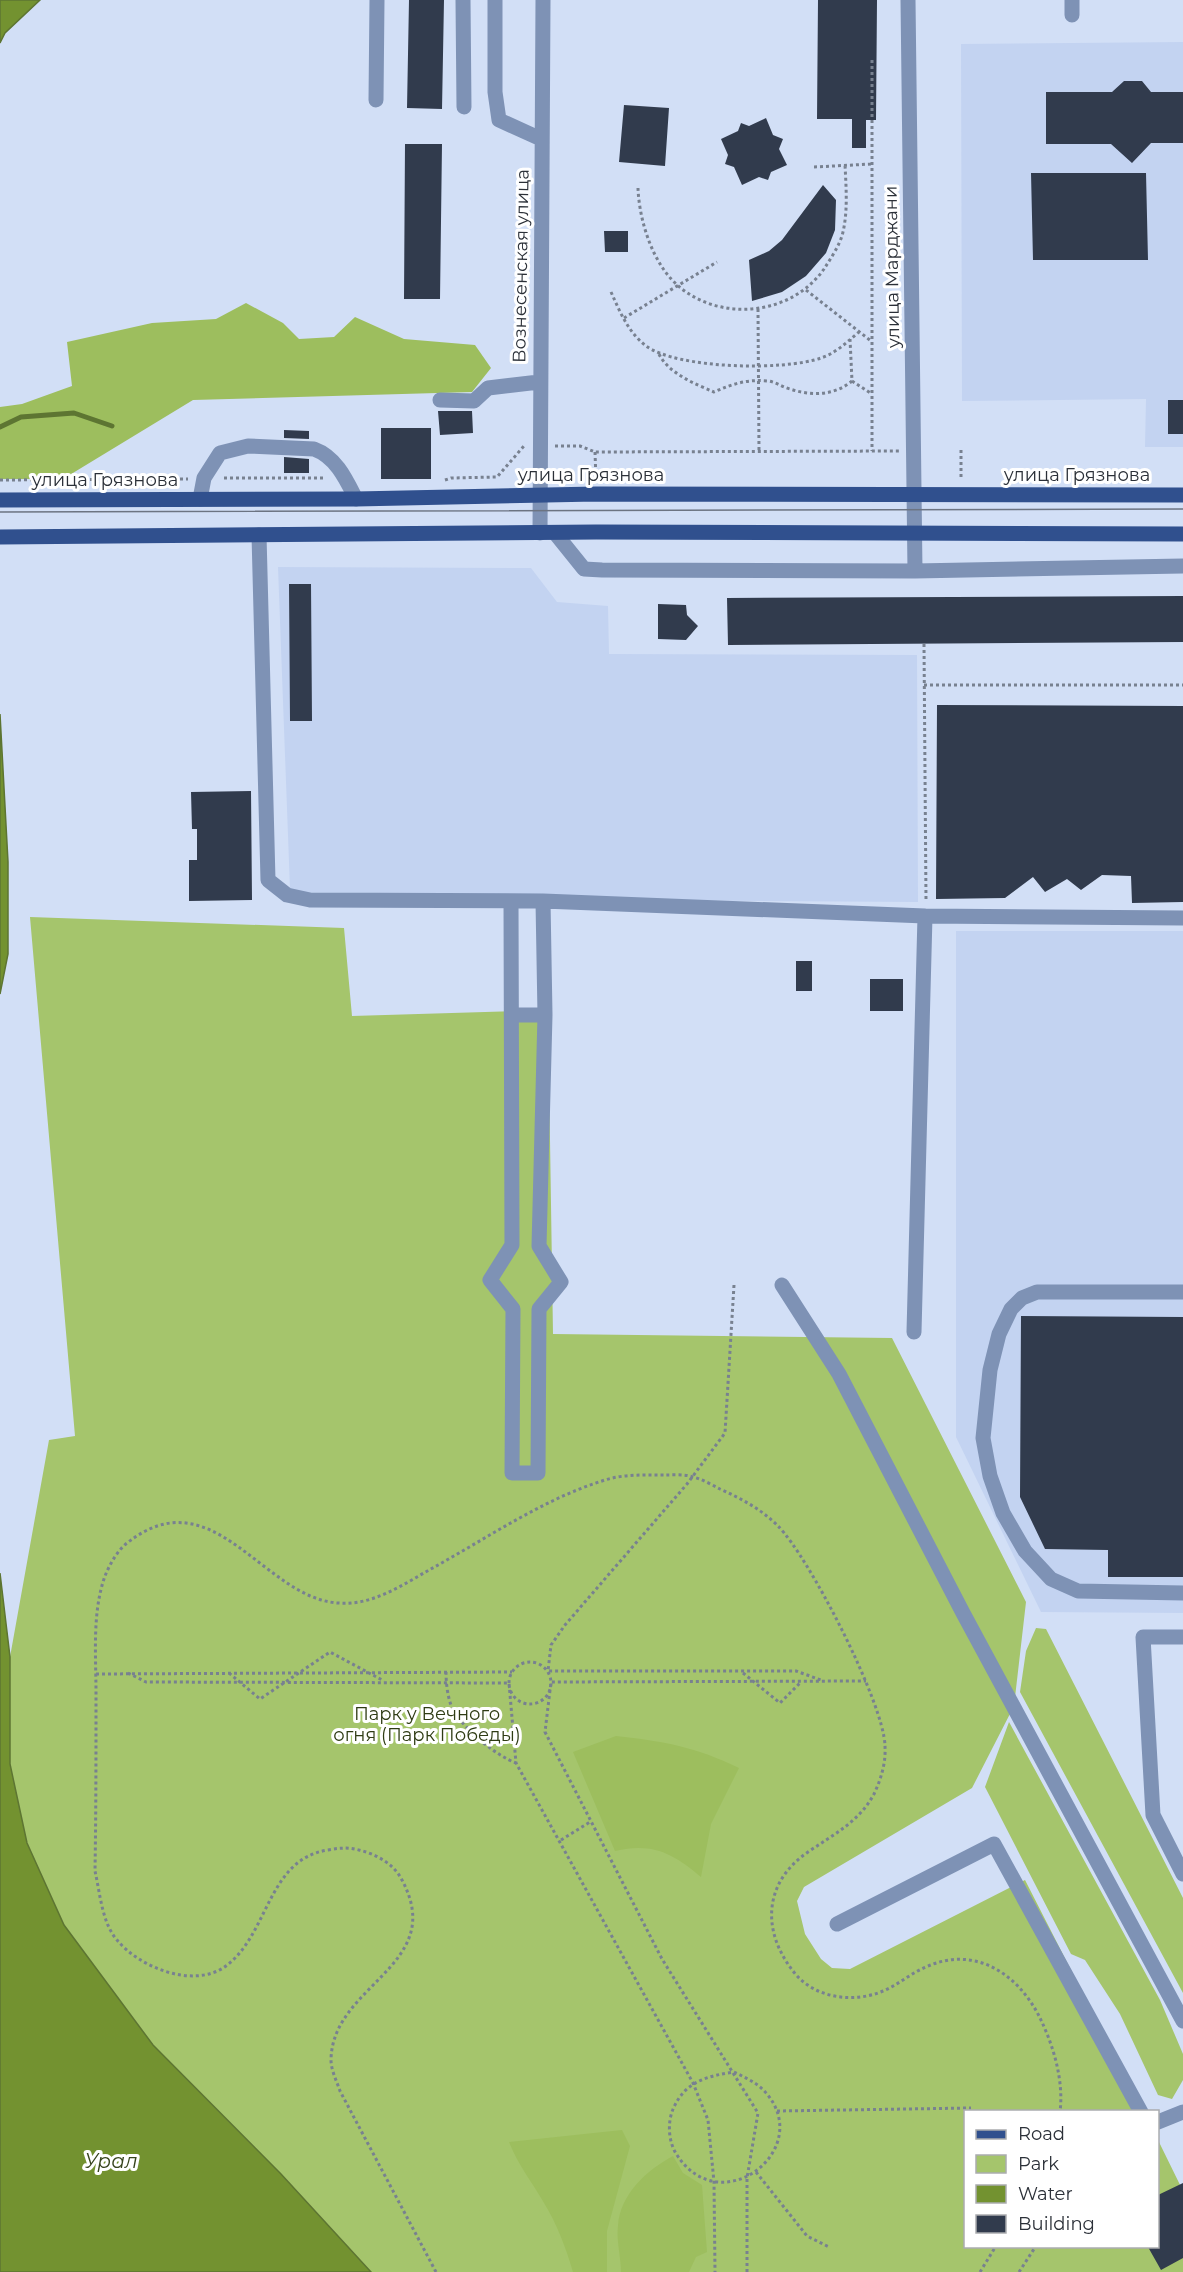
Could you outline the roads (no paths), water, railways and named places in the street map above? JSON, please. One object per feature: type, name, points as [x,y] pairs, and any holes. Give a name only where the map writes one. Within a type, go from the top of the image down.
[{"type":"main road","name":"улица Грязнова","points":[[0,500],[356,499],[539,495],[1183,495]]},
{"type":"main road","points":[[0,537],[547,533],[1183,534]]},
{"type":"street","points":[[376,100],[377,0]]},
{"type":"street","points":[[463,0],[464,107]]},
{"type":"street","points":[[495,0],[495,92],[499,120],[541,139]]},
{"type":"street","name":"Вознесенская улица","points":[[543,0],[539,495],[547,533]]},
{"type":"street","name":"улица Марджани","points":[[908,0],[915,571]]},
{"type":"street","points":[[440,400],[474,401],[488,388],[539,382]]},
{"type":"street","points":[[200,499],[204,478],[220,453],[248,447],[314,448],[329,457],[345,478],[356,499]]},
{"type":"street","points":[[547,533],[584,569],[915,571],[1183,566]]},
{"type":"street","points":[[259,535],[268,880],[286,895],[310,900],[511,900],[925,916],[1183,918]]},
{"type":"street","points":[[511,900],[512,1245],[490,1280],[513,1310],[512,1473],[538,1473],[539,1309],[561,1282],[539,1246],[545,1015],[543,901]]},
{"type":"street","points":[[915,1332],[925,916]]},
{"type":"street","points":[[513,1015],[545,1015]]},
{"type":"street","points":[[512,1245],[539,1246]]},
{"type":"street","points":[[782,1285],[839,1374],[968,1624],[1183,2021]]},
{"type":"street","points":[[1183,1292],[1037,1292],[1022,1298],[1011,1309],[999,1334],[988,1381],[983,1438],[990,1476],[1003,1513],[1025,1551],[1051,1579],[1078,1591],[1183,1593]]},
{"type":"street","points":[[513,1310],[539,1309]]},
{"type":"street","points":[[1183,1636],[1143,1637],[1153,1815],[1183,1875]]},
{"type":"street","points":[[837,1924],[994,1844],[1140,2110]]},
{"type":"street","points":[[1159,2122],[1181,2114]]},
{"type":"water","points":[[0,0],[40,0],[5,33],[0,43]]},
{"type":"water","points":[[0,714],[8,862],[8,954],[0,994]]},
{"type":"water","name":"Урал","points":[[0,1573],[10,1657],[10,1764],[27,1843],[64,1925],[153,2045],[281,2174],[371,2272],[0,2272]]},
{"type":"waterway","points":[[0,427],[21,417],[74,413],[112,426]]},
{"type":"tram line","points":[[0,512],[1183,509]]},
{"type":"park label","name":"Парк у Вечного огня (Парк Победы)","points":[[427,1724]]}]
